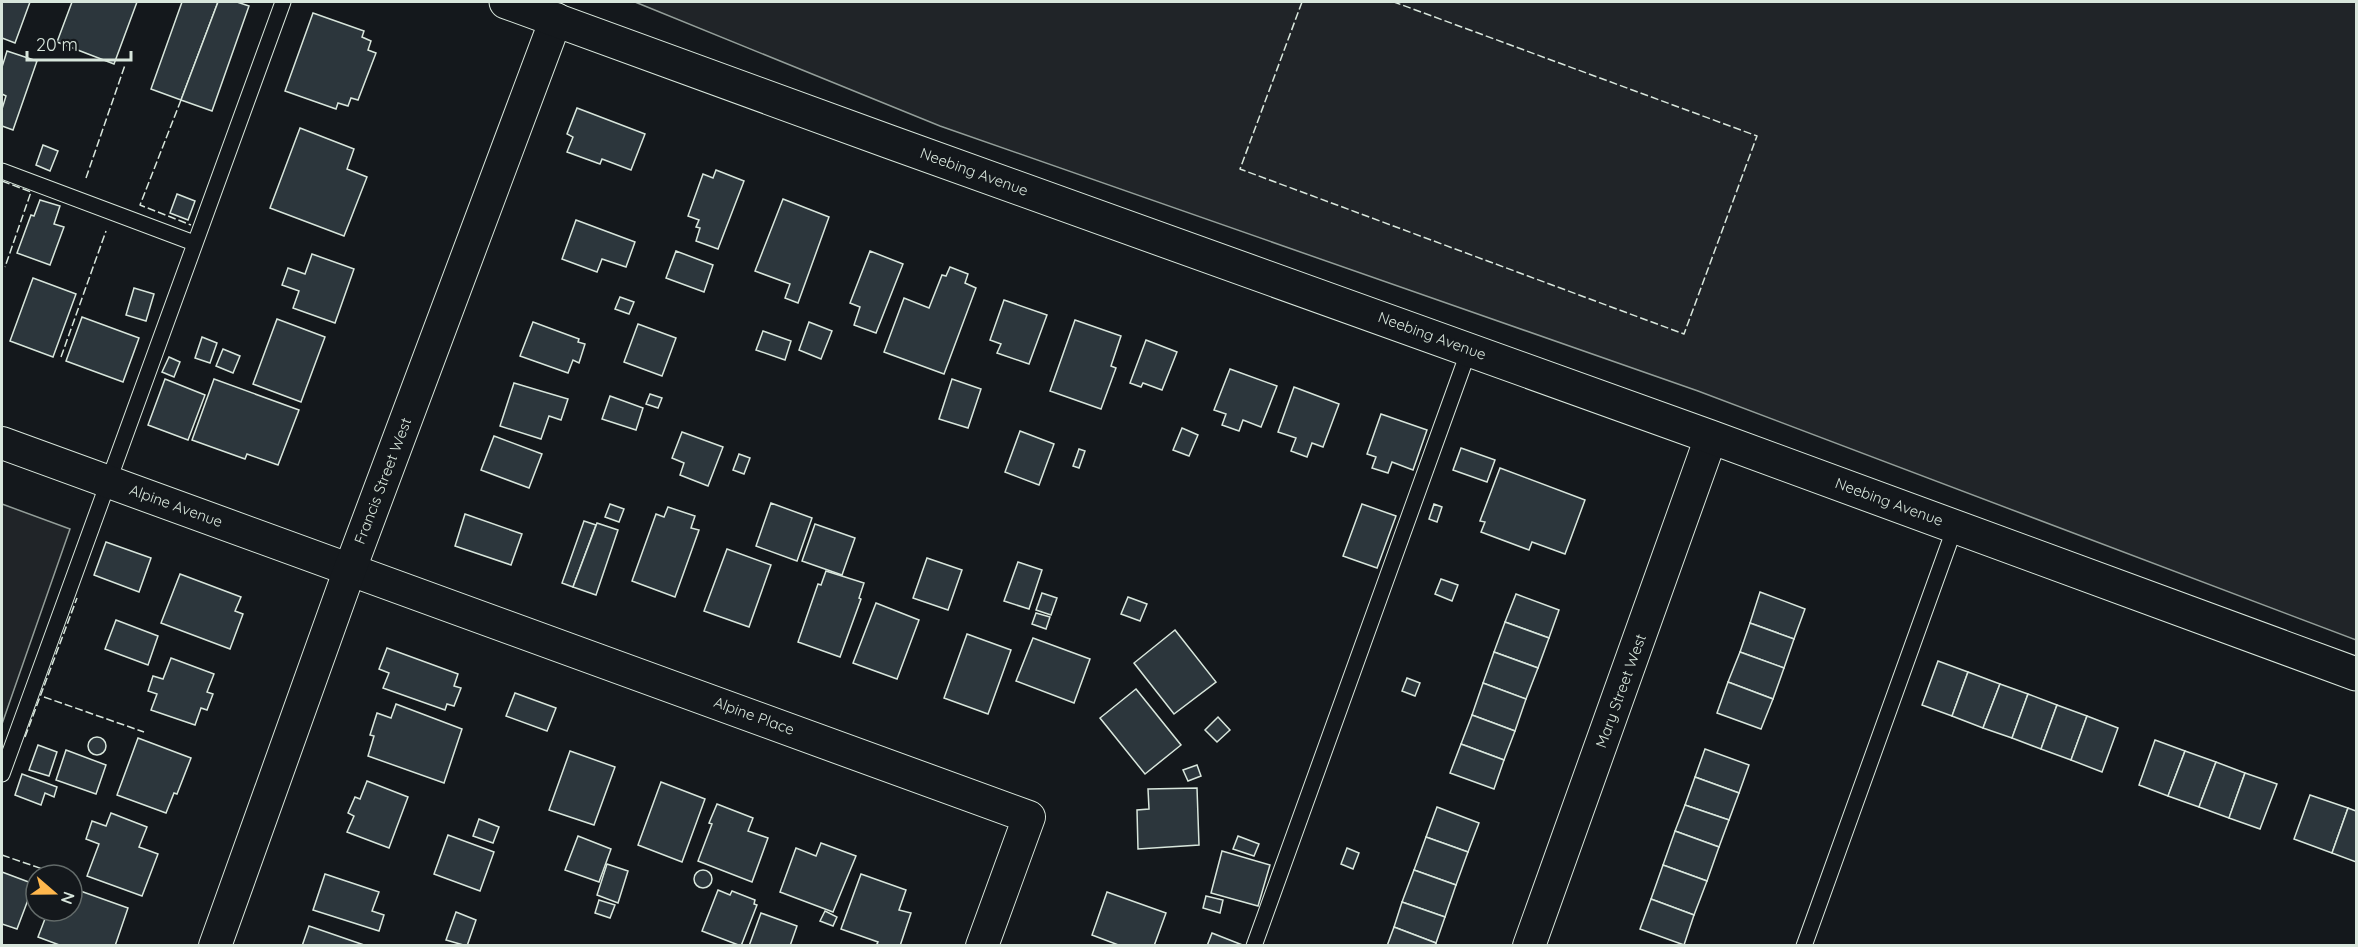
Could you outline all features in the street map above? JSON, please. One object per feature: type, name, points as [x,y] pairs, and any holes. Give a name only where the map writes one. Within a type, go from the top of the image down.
[{"type":"main road","name":"Neebing Avenue","points":[[506,2],[1711,437],[2356,674]]},
{"type":"street","name":"Francis Street West","points":[[215,945],[350,569],[556,19]]},
{"type":"street","name":"Mary Street West","points":[[1529,945],[1711,437]]},
{"type":"street","name":"Alpine Avenue","points":[[2,443],[350,569]]},
{"type":"street","name":"Alpine Place","points":[[350,569],[1029,817],[982,945]]},
{"type":"lane","points":[[2,774],[283,2]]},
{"type":"lane","points":[[2,171],[194,243]]},
{"type":"lane","points":[[1254,945],[1469,350]]},
{"type":"lane","points":[[1804,945],[1954,527]]},
{"type":"shaded area","points":[[635,2],[2356,2],[2356,640],[1698,391],[940,126]]},
{"type":"shaded area","points":[[2,504],[70,529],[2,724]]},
{"type":"building","points":[[2,2],[30,2],[15,43],[2,38]]},
{"type":"building","points":[[72,2],[137,2],[114,64],[57,42]]},
{"type":"building","points":[[182,2],[218,2],[181,100],[151,89]]},
{"type":"building","points":[[218,2],[237,2],[249,6],[212,111],[181,100]]},
{"type":"building","points":[[313,13],[364,31],[362,37],[371,41],[368,50],[376,53],[358,100],[351,98],[348,106],[338,103],[336,109],[285,91]]},
{"type":"building","points":[[7,51],[37,61],[13,130],[2,126],[2,109],[6,96],[2,94],[2,67]]},
{"type":"building","points":[[577,108],[645,134],[631,170],[602,159],[600,164],[567,152],[573,137],[567,134]]},
{"type":"building","points":[[300,128],[354,149],[347,169],[367,177],[344,236],[270,208]]},
{"type":"building","points":[[43,145],[58,151],[50,171],[36,165]]},
{"type":"building","points":[[716,170],[744,181],[718,249],[696,241],[700,228],[696,227],[699,220],[688,216],[703,174],[713,178]]},
{"type":"building","points":[[177,194],[195,201],[188,220],[170,213]]},
{"type":"building","points":[[783,199],[829,217],[798,303],[785,298],[790,284],[755,271]]},
{"type":"building","points":[[40,200],[60,206],[54,224],[64,227],[50,265],[17,253],[31,215],[34,216]]},
{"type":"building","points":[[576,220],[635,242],[626,267],[602,259],[597,272],[562,259]]},
{"type":"building","points":[[676,251],[713,265],[704,292],[666,278]]},
{"type":"building","points":[[870,251],[903,264],[876,333],[854,325],[860,307],[850,303]]},
{"type":"building","points":[[312,254],[354,269],[335,323],[293,308],[299,291],[282,285],[288,268],[305,274]]},
{"type":"building","points":[[950,267],[968,274],[965,283],[976,288],[944,374],[884,352],[904,298],[929,308],[942,275],[946,276]]},
{"type":"building","points":[[33,278],[76,294],[53,357],[10,341]]},
{"type":"building","points":[[134,288],[154,294],[146,321],[126,315]]},
{"type":"building","points":[[620,297],[634,302],[629,314],[615,309]]},
{"type":"building","points":[[1004,300],[1047,315],[1029,364],[997,353],[1001,344],[990,340]]},
{"type":"building","points":[[82,317],[139,338],[123,382],[66,361]]},
{"type":"building","points":[[277,319],[325,337],[301,402],[253,384]]},
{"type":"building","points":[[1075,320],[1121,336],[1111,366],[1116,368],[1101,409],[1050,391]]},
{"type":"building","points":[[533,322],[579,339],[578,342],[585,344],[579,363],[573,360],[568,373],[520,356]]},
{"type":"building","points":[[809,322],[832,331],[821,359],[799,350]]},
{"type":"building","points":[[638,324],[676,338],[662,376],[624,362]]},
{"type":"building","points":[[763,331],[791,341],[785,360],[756,350]]},
{"type":"building","points":[[202,337],[217,343],[210,363],[195,358]]},
{"type":"building","points":[[1146,340],[1177,352],[1162,390],[1143,383],[1141,387],[1130,383]]},
{"type":"building","points":[[223,349],[240,356],[233,373],[216,366]]},
{"type":"building","points":[[169,357],[180,362],[174,377],[162,372]]},
{"type":"building","points":[[1230,369],[1277,386],[1261,427],[1243,420],[1239,431],[1222,425],[1226,414],[1214,410]]},
{"type":"building","points":[[165,379],[205,395],[188,440],[148,425]]},
{"type":"building","points":[[214,379],[299,410],[278,465],[247,454],[245,459],[192,440]]},
{"type":"building","points":[[952,379],[981,389],[968,428],[939,419]]},
{"type":"building","points":[[514,383],[568,399],[561,420],[549,416],[541,439],[500,426]]},
{"type":"building","points":[[1294,387],[1339,404],[1323,447],[1312,443],[1307,457],[1291,451],[1296,438],[1278,432]]},
{"type":"building","points":[[650,394],[662,398],[658,408],[646,404]]},
{"type":"building","points":[[610,396],[643,408],[636,430],[602,419]]},
{"type":"building","points":[[1381,414],[1427,430],[1413,470],[1392,462],[1388,473],[1372,468],[1376,457],[1367,454]]},
{"type":"building","points":[[1182,428],[1198,435],[1189,456],[1173,450]]},
{"type":"building","points":[[1020,431],[1054,444],[1039,485],[1005,472]]},
{"type":"building","points":[[682,432],[723,447],[708,486],[680,475],[684,463],[672,458]]},
{"type":"building","points":[[494,436],[542,454],[529,488],[481,470]]},
{"type":"building","points":[[1461,448],[1495,460],[1487,482],[1453,470]]},
{"type":"building","points":[[1079,449],[1085,451],[1079,468],[1073,466]]},
{"type":"building","points":[[739,454],[750,458],[744,474],[733,470]]},
{"type":"building","points":[[1500,468],[1585,500],[1565,554],[1532,542],[1529,550],[1481,532],[1485,522],[1480,521]]},
{"type":"building","points":[[771,503],[812,518],[797,561],[756,546]]},
{"type":"building","points":[[610,504],[624,509],[619,522],[605,517]]},
{"type":"building","points":[[1362,504],[1396,516],[1377,568],[1343,556]]},
{"type":"building","points":[[1434,504],[1442,507],[1437,522],[1429,519]]},
{"type":"building","points":[[668,507],[695,516],[691,528],[699,530],[675,597],[632,581],[656,514],[664,517]]},
{"type":"building","points":[[465,514],[522,534],[511,565],[455,546]]},
{"type":"building","points":[[584,521],[596,525],[573,587],[562,583]]},
{"type":"building","points":[[597,523],[618,530],[596,595],[573,587]]},
{"type":"building","points":[[815,524],[855,538],[842,575],[802,561]]},
{"type":"building","points":[[106,542],[151,558],[139,592],[94,575]]},
{"type":"building","points":[[727,549],[771,565],[749,627],[704,611]]},
{"type":"building","points":[[927,558],[962,570],[948,610],[913,598]]},
{"type":"building","points":[[1018,562],[1042,570],[1029,609],[1004,601]]},
{"type":"building","points":[[826,571],[864,583],[859,598],[861,599],[840,657],[798,642],[818,584],[821,585]]},
{"type":"building","points":[[180,574],[241,597],[235,611],[243,614],[230,649],[161,623]]},
{"type":"building","points":[[1441,579],[1458,585],[1452,601],[1435,594]]},
{"type":"building","points":[[1760,592],[1805,609],[1794,639],[1750,623]]},
{"type":"building","points":[[1042,593],[1057,598],[1051,615],[1036,610]]},
{"type":"building","points":[[1516,594],[1559,610],[1549,638],[1505,622]]},
{"type":"building","points":[[1128,597],[1147,604],[1140,621],[1121,614]]},
{"type":"building","points":[[876,603],[919,620],[897,679],[853,663]]},
{"type":"building","points":[[1036,613],[1050,617],[1046,629],[1032,624]]},
{"type":"building","points":[[116,620],[158,636],[148,665],[105,649]]},
{"type":"building","points":[[1505,622],[1549,638],[1538,668],[1494,652]]},
{"type":"building","points":[[1750,623],[1794,639],[1784,668],[1740,652]]},
{"type":"building","points":[[1175,630],[1216,682],[1174,714],[1134,663]]},
{"type":"building","points":[[967,634],[1011,650],[988,714],[944,698]]},
{"type":"building","points":[[1033,638],[1090,659],[1074,703],[1016,681]]},
{"type":"building","points":[[387,648],[458,674],[454,686],[461,688],[454,706],[447,704],[445,710],[383,688],[389,673],[379,669]]},
{"type":"building","points":[[1494,652],[1538,668],[1526,699],[1483,683]]},
{"type":"building","points":[[1740,652],[1784,668],[1773,699],[1728,682]]},
{"type":"building","points":[[171,658],[214,674],[207,692],[213,694],[207,710],[201,708],[195,725],[151,710],[157,694],[148,691],[153,676],[163,679]]},
{"type":"building","points":[[1938,661],[1968,672],[1952,716],[1922,705]]},
{"type":"building","points":[[1968,672],[2000,684],[1983,728],[1952,716]]},
{"type":"building","points":[[1407,678],[1420,683],[1415,696],[1402,691]]},
{"type":"building","points":[[1728,682],[1773,699],[1761,729],[1717,713]]},
{"type":"building","points":[[1483,683],[1526,699],[1515,731],[1472,715]]},
{"type":"building","points":[[2000,684],[2028,694],[2012,738],[1983,728]]},
{"type":"building","points":[[1136,689],[1181,745],[1145,774],[1100,718]]},
{"type":"building","points":[[515,693],[556,708],[547,731],[506,716]]},
{"type":"building","points":[[2028,694],[2057,705],[2041,749],[2012,738]]},
{"type":"building","points":[[396,704],[462,729],[444,783],[368,756],[374,736],[370,735],[377,713],[391,718]]},
{"type":"building","points":[[2057,705],[2087,716],[2071,760],[2041,749]]},
{"type":"building","points":[[1472,715],[1515,731],[1504,760],[1461,744]]},
{"type":"building","points":[[2087,716],[2118,728],[2102,772],[2071,760]]},
{"type":"building","points":[[1218,717],[1230,730],[1217,742],[1205,730]]},
{"type":"building","points":[[93,737],[101,737],[106,742],[104,753],[93,755],[88,750],[88,742]]},
{"type":"building","points":[[138,738],[191,758],[177,794],[174,793],[166,813],[117,795]]},
{"type":"building","points":[[2155,740],[2185,751],[2168,796],[2139,785]]},
{"type":"building","points":[[1461,744],[1504,760],[1494,789],[1450,773]]},
{"type":"building","points":[[38,745],[57,752],[49,776],[29,770]]},
{"type":"building","points":[[1705,749],[1749,765],[1739,793],[1695,777]]},
{"type":"building","points":[[66,750],[106,765],[96,794],[56,780]]},
{"type":"building","points":[[570,751],[615,767],[594,825],[549,810]]},
{"type":"building","points":[[2185,751],[2216,762],[2199,807],[2168,796]]},
{"type":"building","points":[[2216,762],[2245,773],[2229,818],[2199,807]]},
{"type":"building","points":[[1197,765],[1201,776],[1188,781],[1183,770]]},
{"type":"building","points":[[2245,773],[2277,784],[2260,829],[2229,818]]},
{"type":"building","points":[[22,774],[57,787],[54,797],[45,793],[41,805],[15,795]]},
{"type":"building","points":[[1695,777],[1739,793],[1729,820],[1685,805]]},
{"type":"building","points":[[367,781],[408,797],[389,848],[347,832],[354,816],[348,813],[355,797],[360,799]]},
{"type":"building","points":[[661,782],[705,799],[682,862],[638,845]]},
{"type":"building","points":[[1197,788],[1199,845],[1138,849],[1137,810],[1149,809],[1148,789]]},
{"type":"building","points":[[2310,795],[2348,808],[2332,853],[2294,839]]},
{"type":"building","points":[[717,804],[753,818],[748,831],[768,838],[752,882],[698,861]]},
{"type":"building","points":[[1685,805],[1729,820],[1719,847],[1675,831]]},
{"type":"building","points":[[1437,807],[1479,823],[1468,852],[1426,837]]},
{"type":"building","points":[[2348,808],[2356,811],[2356,862],[2332,853]]},
{"type":"building","points":[[111,813],[147,827],[139,847],[158,854],[142,896],[87,876],[99,844],[86,839],[92,821],[106,826]]},
{"type":"building","points":[[479,819],[499,827],[493,843],[473,836]]},
{"type":"building","points":[[1675,831],[1719,847],[1707,881],[1663,865]]},
{"type":"building","points":[[448,835],[494,852],[480,891],[434,874]]},
{"type":"building","points":[[578,836],[611,849],[599,882],[565,870]]},
{"type":"building","points":[[1238,836],[1259,844],[1254,856],[1233,849]]},
{"type":"building","points":[[1426,837],[1468,852],[1456,885],[1414,870]]},
{"type":"building","points":[[821,843],[856,856],[833,912],[780,892],[796,848],[816,856]]},
{"type":"building","points":[[1347,848],[1359,853],[1353,869],[1341,864]]},
{"type":"building","points":[[1222,851],[1270,865],[1258,906],[1211,893]]},
{"type":"building","points":[[607,864],[628,871],[618,903],[597,895]]},
{"type":"building","points":[[1663,865],[1707,881],[1694,915],[1651,899]]},
{"type":"building","points":[[703,870],[709,873],[712,879],[709,885],[703,888],[697,885],[694,879],[697,873]]},
{"type":"building","points":[[1414,870],[1456,885],[1445,917],[1402,902]]},
{"type":"building","points":[[2,872],[24,880],[24,910],[17,929],[2,924]]},
{"type":"building","points":[[325,874],[379,892],[372,911],[384,915],[379,931],[313,910]]},
{"type":"building","points":[[861,874],[906,890],[899,910],[911,913],[900,946],[881,946],[877,944],[878,942],[841,929]]},
{"type":"building","points":[[718,890],[730,895],[732,891],[755,900],[754,904],[757,905],[741,946],[702,931]]},
{"type":"building","points":[[84,892],[128,908],[115,946],[62,946],[38,937],[43,923],[84,923]]},
{"type":"building","points":[[1107,892],[1166,913],[1154,946],[1121,946],[1092,935]]},
{"type":"building","points":[[1206,896],[1223,900],[1220,913],[1203,908]]},
{"type":"building","points":[[1651,899],[1694,915],[1684,945],[1640,929]]},
{"type":"building","points":[[599,900],[615,905],[610,918],[595,913]]},
{"type":"building","points":[[1402,902],[1445,917],[1436,943],[1394,927]]},
{"type":"building","points":[[825,911],[837,917],[833,926],[820,921]]},
{"type":"building","points":[[456,912],[476,920],[467,946],[446,940]]},
{"type":"building","points":[[761,913],[797,926],[790,946],[749,946]]},
{"type":"building","points":[[309,926],[367,946],[302,946]]},
{"type":"building","points":[[1394,927],[1436,943],[1435,946],[1387,946]]},
{"type":"building","points":[[1212,933],[1245,946],[1207,946]]},
{"type":"fence","points":[[1302,2],[1240,169],[1684,334],[1757,136],[1394,2]]},
{"type":"fence","points":[[86,178],[125,65]]},
{"type":"fence","points":[[181,100],[140,205],[191,225]]},
{"type":"fence","points":[[2,181],[31,192],[5,267]]},
{"type":"fence","points":[[61,357],[106,231]]},
{"type":"fence","points":[[25,737],[77,598]]},
{"type":"fence","points":[[44,697],[144,732]]},
{"type":"fence","points":[[2,855],[25,863]]}]
